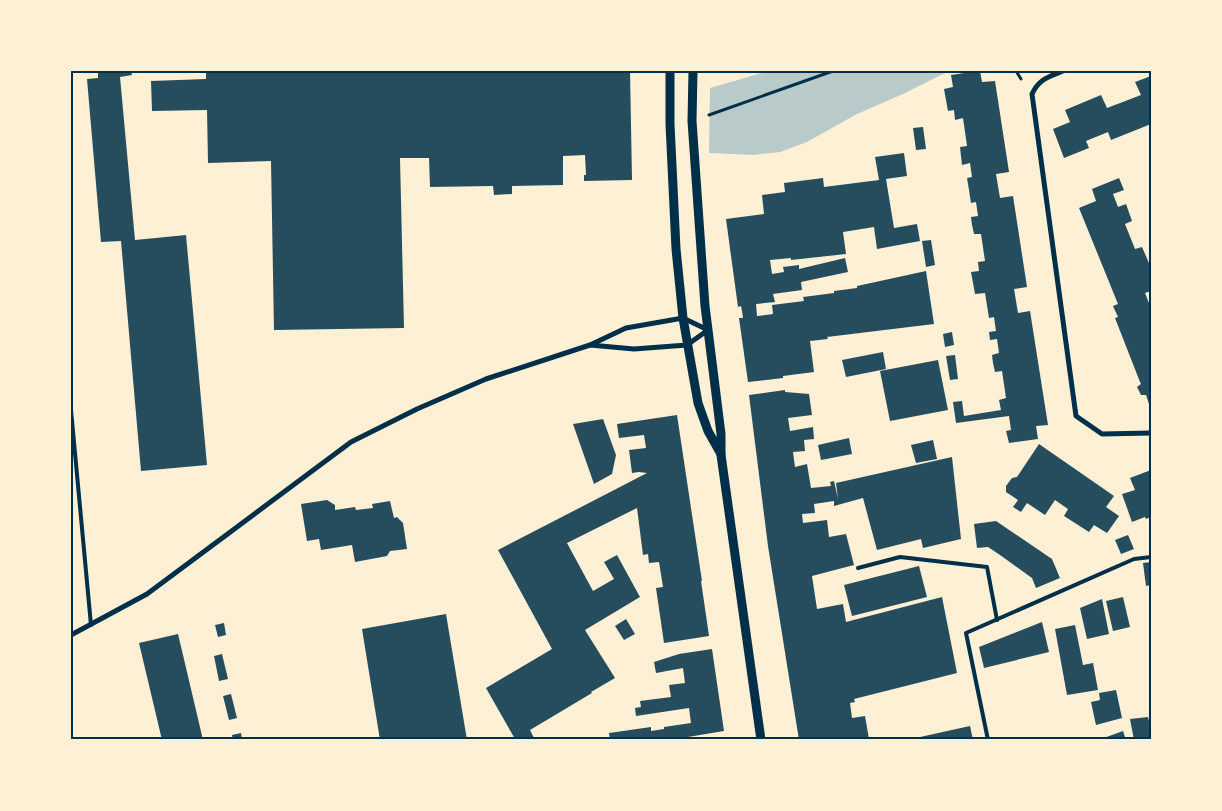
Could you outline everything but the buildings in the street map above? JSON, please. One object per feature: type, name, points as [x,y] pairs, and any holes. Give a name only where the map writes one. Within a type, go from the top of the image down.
[{"type":"street","points":[[670,71],[670,124],[676,250],[683,318],[698,403],[708,431],[721,455]]},
{"type":"street","points":[[693,71],[692,121],[708,330],[721,434],[721,455],[761,740]]},
{"type":"street","points":[[1063,71],[1046,78],[1036,85],[1032,94],[1076,416],[1102,434],[1151,434]]},
{"type":"street","points":[[71,635],[147,594],[351,442],[417,409],[486,379],[590,345],[626,328],[683,318],[708,330]]},
{"type":"street","points":[[590,345],[634,348],[687,345],[708,330]]},
{"type":"lane","points":[[71,410],[91,625]]},
{"type":"lane","points":[[858,568],[900,557],[987,567],[997,620]]},
{"type":"lane","points":[[988,740],[966,633],[1134,559],[1151,557]]},
{"type":"path","points":[[692,121],[833,71]]},
{"type":"shaded area","points":[[768,71],[950,71],[855,115],[807,142],[780,152],[754,155],[709,153],[710,88]]}]
